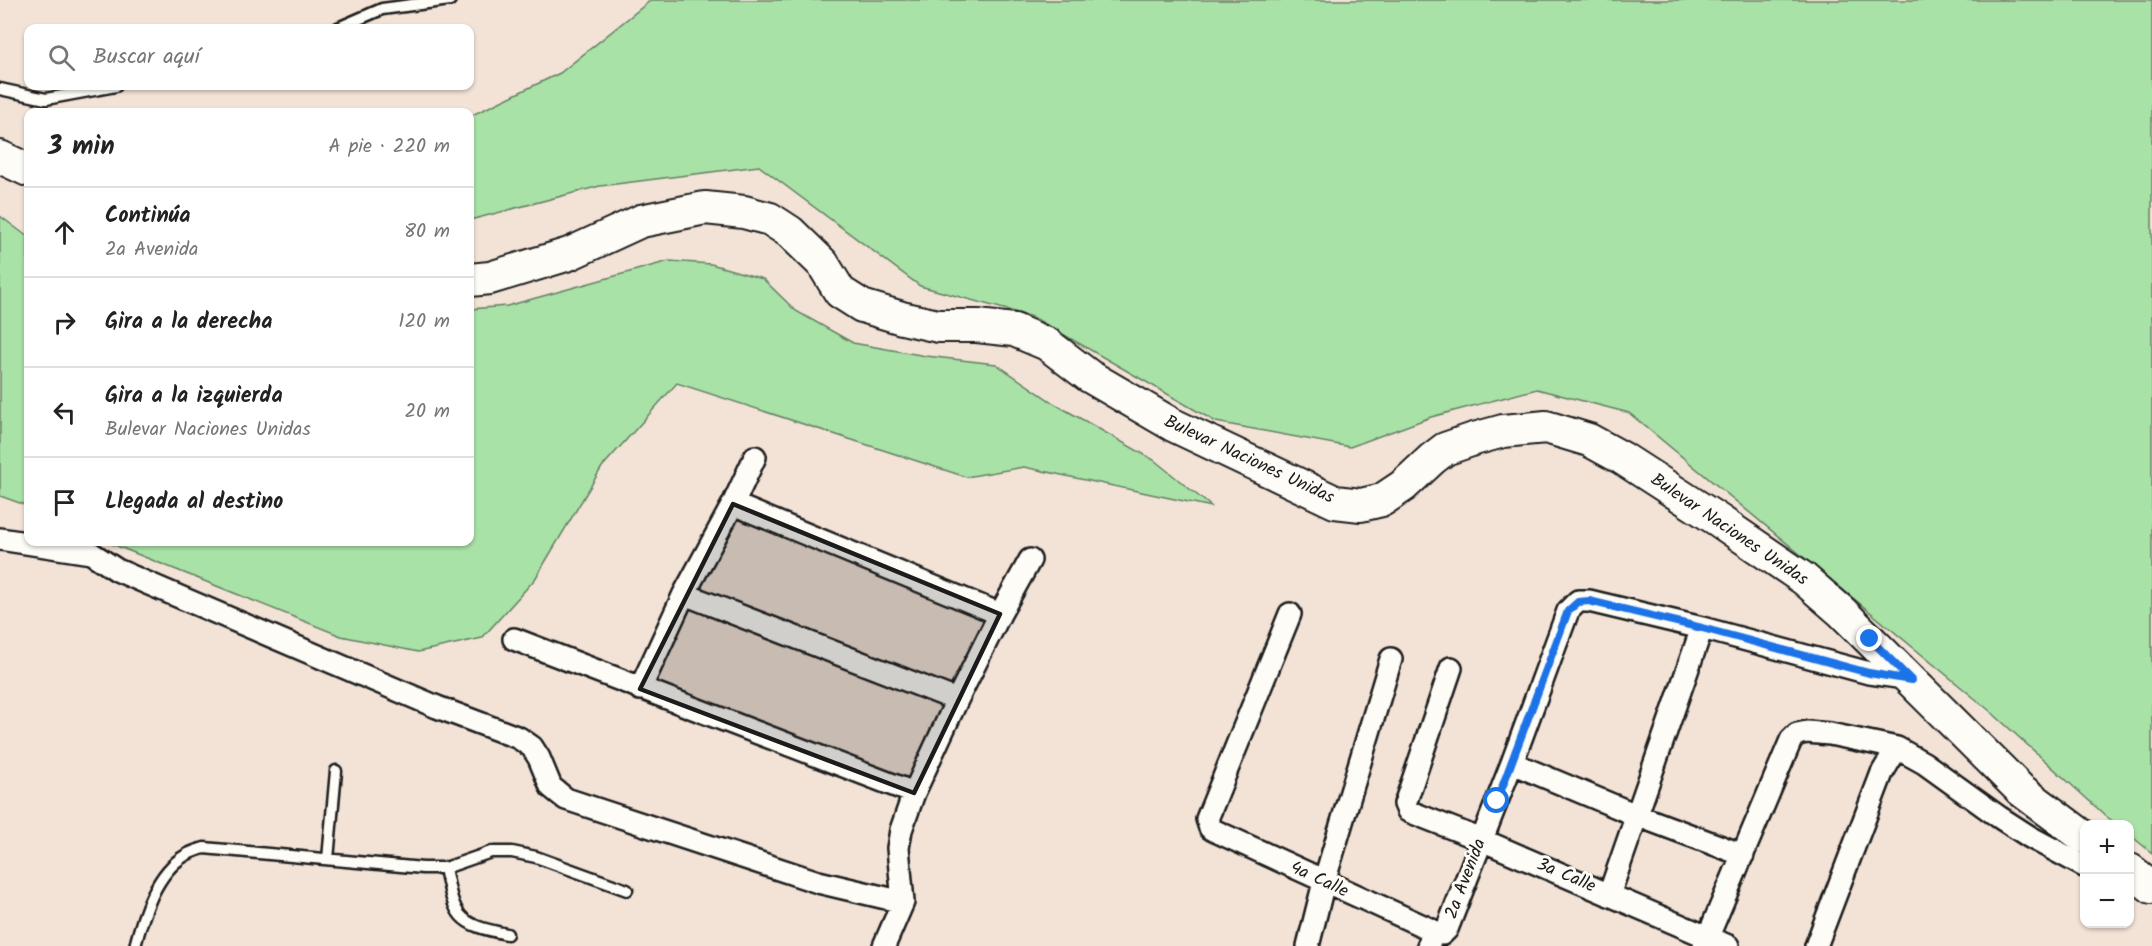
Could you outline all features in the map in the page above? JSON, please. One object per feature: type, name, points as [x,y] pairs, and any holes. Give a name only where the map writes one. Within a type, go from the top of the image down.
[{"type":"main road","points":[[0,157],[24,168]]},
{"type":"main road","name":"Bulevar Naciones Unidas","points":[[474,280],[490,278],[569,254],[641,221],[705,208],[744,212],[770,219],[790,232],[823,264],[840,292],[862,306],[938,326],[977,326],[1014,330],[1047,344],[1089,376],[1173,426],[1335,502],[1361,506],[1382,500],[1403,486],[1445,450],[1473,439],[1524,428],[1546,428],[1567,432],[1589,440],[1622,458],[1804,579],[1842,612],[2021,790],[2080,833]]},
{"type":"main road","points":[[2134,873],[2152,888]]},
{"type":"street","points":[[640,689],[684,594],[733,504],[755,457]]},
{"type":"street","points":[[733,504],[1000,614]]},
{"type":"street","points":[[0,539],[24,543]]},
{"type":"street","points":[[46,546],[91,553],[127,574],[437,707],[519,738],[532,747],[551,787],[566,800],[818,882],[903,902]]},
{"type":"street","points":[[884,946],[903,902],[898,848],[901,830],[914,794],[957,700],[1030,560]]},
{"type":"street","points":[[684,594],[957,700]]},
{"type":"street","name":"2a Avenida","points":[[1431,939],[1447,930],[1568,611],[1578,602],[1589,601],[1702,628]]},
{"type":"street","name":"4a Calle","points":[[1290,614],[1207,819],[1208,824],[1213,830],[1324,882],[1431,939]]},
{"type":"street","points":[[1609,895],[1702,628],[1869,673],[1911,680]]},
{"type":"street","points":[[514,639],[914,794]]},
{"type":"street","points":[[1308,946],[1324,882],[1391,659]]},
{"type":"street","name":"3a Calle","points":[[1450,668],[1405,806],[1408,811],[1609,895],[1706,942],[1728,946]]},
{"type":"street","points":[[1706,942],[1791,740],[1797,734],[1807,732],[1830,734],[1897,748],[1924,763],[2030,837],[2080,863]]},
{"type":"street","points":[[1816,946],[1882,773],[1897,748]]},
{"type":"street","points":[[1512,762],[1636,815],[1743,855]]},
{"type":"street","points":[[2134,887],[2142,890],[2152,888]]},
{"type":"lane","points":[[347,24],[382,9],[450,0]]},
{"type":"lane","points":[[0,89],[46,99],[94,90]]},
{"type":"lane","points":[[328,859],[336,771]]},
{"type":"lane","points":[[135,946],[145,907],[158,886],[171,868],[186,855],[204,848],[423,868],[445,868],[490,852],[512,852],[536,857],[627,890]]},
{"type":"lane","points":[[445,868],[455,909],[464,921],[486,930],[507,934]]},
{"type":"highlighted area","points":[[733,504],[1000,614],[914,793],[640,689]]},
{"type":"green space","points":[[651,0],[2152,0],[2152,853],[2134,838],[2134,820],[2111,820],[2107,817],[1990,711],[1629,413],[1537,389],[1431,417],[1350,447],[1216,422],[1033,317],[920,286],[759,166],[600,186],[474,219],[474,114],[560,73]]},
{"type":"green space","points":[[0,216],[24,234],[24,505],[0,496]]},
{"type":"green space","points":[[669,261],[711,264],[763,279],[796,311],[853,343],[926,356],[996,364],[1055,404],[1154,460],[1212,507],[1024,467],[966,477],[677,383],[602,467],[535,579],[482,638],[418,652],[341,636],[117,546],[474,546],[474,309],[507,306]]},
{"type":"route","points":[[1497,801],[1568,611],[1578,602],[1589,601],[1702,628],[1869,673],[1911,680],[1870,639]]}]
